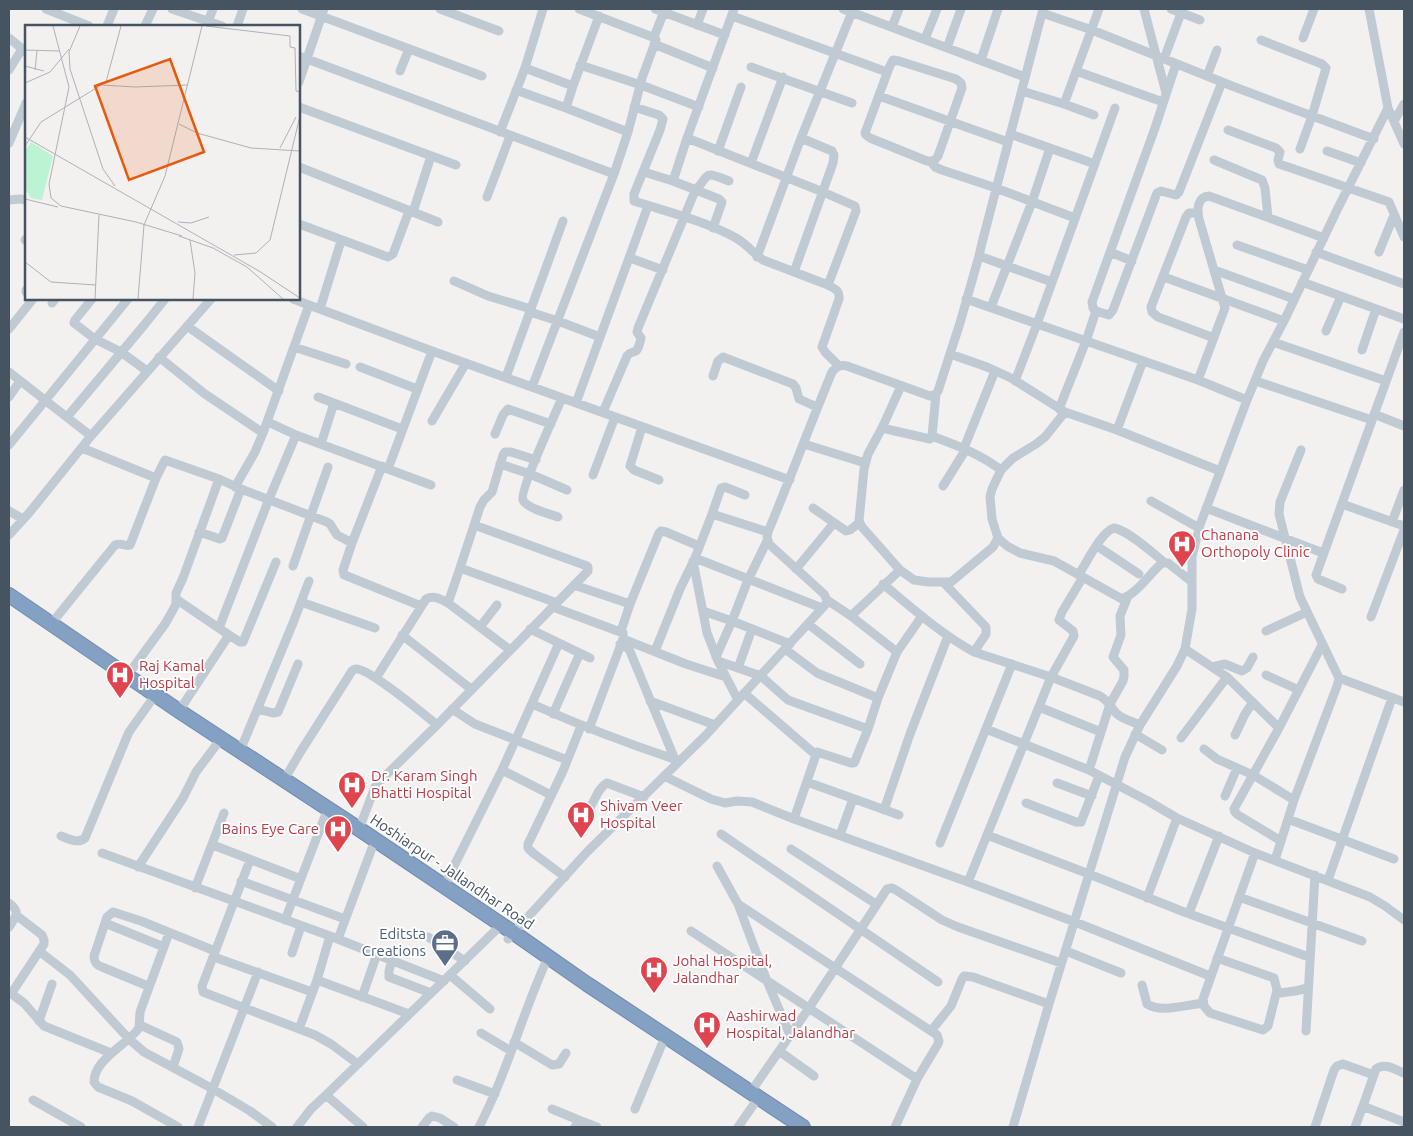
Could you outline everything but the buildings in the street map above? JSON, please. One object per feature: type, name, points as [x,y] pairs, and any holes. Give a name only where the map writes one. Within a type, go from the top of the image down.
[{"type":"highway","name":"Hoshiarpur - Jallandhar Road","points":[[9,595],[179,711],[444,886],[486,919],[496,930],[511,936],[545,964],[662,1044],[752,1099],[803,1127]]},
{"type":"highway","name":"Hoshiarpur - Jallandhar Road","points":[[9,605],[372,848],[594,989],[752,1099],[788,1127]]},
{"type":"street","points":[[46,9],[82,25]]},
{"type":"street","points":[[107,25],[114,9]]},
{"type":"street","points":[[145,25],[153,9]]},
{"type":"street","points":[[172,9],[207,23],[213,9]]},
{"type":"street","points":[[237,25],[243,9]]},
{"type":"street","points":[[302,9],[323,12],[409,49],[482,76]]},
{"type":"street","points":[[440,9],[499,31]]},
{"type":"street","points":[[500,132],[525,68],[544,9]]},
{"type":"street","points":[[578,9],[599,16],[713,68]]},
{"type":"street","points":[[655,9],[664,10],[697,26],[724,35]]},
{"type":"street","points":[[697,26],[703,9]]},
{"type":"street","points":[[842,9],[1025,77]]},
{"type":"street","points":[[892,27],[899,9]]},
{"type":"street","points":[[925,39],[937,9]]},
{"type":"street","points":[[947,48],[961,9]]},
{"type":"street","points":[[981,60],[998,9]]},
{"type":"street","points":[[1064,104],[1099,9]]},
{"type":"street","points":[[1144,9],[1160,57],[1166,93]]},
{"type":"street","points":[[1170,9],[1200,20]]},
{"type":"street","points":[[1303,38],[1314,9]]},
{"type":"street","points":[[1369,9],[1388,108],[1404,144]]},
{"type":"street","points":[[532,387],[614,174],[664,10]]},
{"type":"street","points":[[882,428],[927,440],[930,440],[932,436],[936,394],[979,256],[1043,11],[1222,82],[1374,139]]},
{"type":"street","points":[[300,76],[303,58],[323,12]]},
{"type":"street","points":[[673,181],[686,138],[733,12],[887,72]]},
{"type":"street","points":[[757,256],[801,138],[837,54],[852,12]]},
{"type":"street","points":[[1160,57],[1181,13]]},
{"type":"street","points":[[566,108],[599,16]]},
{"type":"street","points":[[9,39],[24,51],[9,70]]},
{"type":"street","points":[[1261,40],[1324,65],[1326,70],[1300,149]]},
{"type":"street","points":[[400,71],[409,49]]},
{"type":"street","points":[[1207,76],[1217,50]]},
{"type":"street","points":[[303,58],[614,174]]},
{"type":"street","points":[[931,162],[938,156],[962,86],[959,81],[896,60],[891,63],[887,72],[866,129],[866,135],[931,162],[936,168],[1075,218]]},
{"type":"street","points":[[1176,64],[1092,302],[1093,308],[1096,311],[1107,314],[1111,313],[1157,193],[1161,191],[1176,195],[1179,192],[1222,82]]},
{"type":"street","points":[[580,65],[699,107]]},
{"type":"street","points":[[751,67],[852,103]]},
{"type":"street","points":[[525,68],[573,86]]},
{"type":"street","points":[[1076,71],[1163,102]]},
{"type":"street","points":[[751,163],[783,77]]},
{"type":"street","points":[[718,151],[741,87]]},
{"type":"street","points":[[516,90],[628,132]]},
{"type":"street","points":[[1022,90],[1094,115]]},
{"type":"street","points":[[879,96],[951,121],[1050,148],[1095,164]]},
{"type":"street","points":[[1394,121],[1404,104]]},
{"type":"street","points":[[9,144],[25,105]]},
{"type":"street","points":[[300,106],[456,165]]},
{"type":"street","points":[[634,107],[660,115],[663,119],[633,200],[713,228],[740,240],[757,256],[768,263],[838,290],[840,294],[822,347],[839,366]]},
{"type":"street","points":[[1014,381],[1037,324],[1115,108]]},
{"type":"street","points":[[1013,1127],[1125,757],[1140,725],[1178,666],[1184,649],[1192,609],[1193,552],[1206,508],[1263,361],[1388,108]]},
{"type":"street","points":[[1228,130],[1278,150],[1280,152],[1278,162],[1282,166],[1389,202],[1404,237]]},
{"type":"street","points":[[487,197],[510,136]]},
{"type":"street","points":[[686,138],[823,192],[856,208],[828,285]]},
{"type":"street","points":[[794,272],[833,163],[834,153],[827,148],[801,138]]},
{"type":"street","points":[[991,307],[1032,202],[1050,148]]},
{"type":"street","points":[[1327,151],[1361,164]]},
{"type":"street","points":[[300,224],[384,256],[391,256],[411,211],[431,156]]},
{"type":"street","points":[[1214,160],[1262,180],[1265,188],[1268,217]]},
{"type":"street","points":[[300,167],[438,222]]},
{"type":"street","points":[[644,172],[697,189],[719,199],[722,202],[713,228]]},
{"type":"street","points":[[603,412],[627,356],[638,348],[641,338],[637,332],[638,328],[697,189],[705,176],[710,175],[729,181]]},
{"type":"street","points":[[1198,380],[1225,308],[1198,213],[1203,197],[1209,196],[1324,238]]},
{"type":"street","points":[[9,199],[25,200]]},
{"type":"street","points":[[576,402],[648,206]]},
{"type":"street","points":[[1198,213],[1189,213],[1186,217],[1151,307],[1154,315],[1214,338]]},
{"type":"street","points":[[1379,252],[1394,215]]},
{"type":"street","points":[[506,377],[563,222]]},
{"type":"street","points":[[320,309],[341,240]]},
{"type":"street","points":[[1237,245],[1308,270]]},
{"type":"street","points":[[1110,252],[1132,260]]},
{"type":"street","points":[[1316,252],[1404,284]]},
{"type":"street","points":[[979,256],[1052,282]]},
{"type":"street","points":[[630,258],[663,270]]},
{"type":"street","points":[[1214,270],[1294,299]]},
{"type":"street","points":[[1164,277],[1284,321]]},
{"type":"street","points":[[454,281],[488,296],[600,337]]},
{"type":"street","points":[[1302,282],[1404,319]]},
{"type":"street","points":[[1326,331],[1341,296]]},
{"type":"street","points":[[966,299],[1198,380],[1247,400]]},
{"type":"street","points":[[9,329],[32,300]]},
{"type":"street","points":[[91,300],[74,323],[95,338],[121,352],[147,371]]},
{"type":"street","points":[[9,445],[127,300]]},
{"type":"street","points":[[67,417],[164,300]]},
{"type":"street","points":[[9,535],[91,436],[210,300]]},
{"type":"street","points":[[296,300],[790,480]]},
{"type":"street","points":[[199,532],[220,539],[224,536],[238,488],[268,422],[309,305]]},
{"type":"street","points":[[1362,350],[1376,309]]},
{"type":"street","points":[[1096,311],[1062,410],[1044,437],[1014,458],[1001,470],[990,497],[992,520],[998,538],[1014,550],[1054,561],[1122,599],[1142,584],[1158,566],[1165,563]]},
{"type":"street","points":[[187,326],[279,391]]},
{"type":"street","points":[[1342,589],[1316,578],[1316,575],[1404,332]]},
{"type":"street","points":[[1273,342],[1386,381]]},
{"type":"street","points":[[294,347],[346,364]]},
{"type":"street","points":[[421,606],[344,575],[343,570],[352,543],[402,429],[432,351]]},
{"type":"street","points":[[950,354],[995,370],[1062,410],[1220,471]]},
{"type":"street","points":[[158,358],[205,394],[263,433]]},
{"type":"street","points":[[713,376],[718,361],[723,358],[793,384],[799,399],[817,407]]},
{"type":"street","points":[[1117,430],[1143,361]]},
{"type":"street","points":[[432,421],[466,363]]},
{"type":"street","points":[[717,659],[790,480],[817,407],[835,368],[847,366],[930,396],[936,394]]},
{"type":"street","points":[[360,367],[417,389]]},
{"type":"street","points":[[943,486],[965,449],[995,370]]},
{"type":"street","points":[[9,372],[91,436]]},
{"type":"street","points":[[9,397],[20,381]]},
{"type":"street","points":[[1256,381],[1404,426]]},
{"type":"street","points":[[900,386],[866,463],[859,523],[900,570],[914,580],[951,582],[992,547],[998,538]]},
{"type":"street","points":[[318,397],[402,429]]},
{"type":"street","points":[[558,517],[528,505],[523,500],[522,493],[562,398]]},
{"type":"street","points":[[321,444],[334,403]]},
{"type":"street","points":[[496,434],[503,415],[508,409],[551,424]]},
{"type":"street","points":[[593,475],[615,417]]},
{"type":"street","points":[[268,422],[296,435],[431,485]]},
{"type":"street","points":[[642,427],[630,466],[634,470],[659,480]]},
{"type":"street","points":[[219,628],[296,435]]},
{"type":"street","points":[[932,436],[983,457],[1001,470]]},
{"type":"street","points":[[804,444],[866,463]]},
{"type":"street","points":[[82,448],[156,478]]},
{"type":"street","points":[[1275,860],[1294,800],[1339,678],[1322,645],[1297,587],[1279,514],[1280,502],[1301,450]]},
{"type":"street","points":[[448,603],[481,504],[492,492],[503,455],[508,452],[536,460]]},
{"type":"street","points":[[51,624],[115,545],[130,545],[156,478],[164,461],[167,460],[327,522],[337,535],[352,543]]},
{"type":"street","points":[[500,464],[530,474],[567,490]]},
{"type":"street","points":[[293,566],[328,467]]},
{"type":"street","points":[[127,676],[173,610],[178,588],[219,479]]},
{"type":"street","points":[[655,651],[694,559],[719,492],[723,487],[745,495]]},
{"type":"street","points":[[1392,522],[1404,490]]},
{"type":"street","points":[[1151,501],[1199,528]]},
{"type":"street","points":[[1342,504],[1404,526]]},
{"type":"street","points":[[813,508],[848,531],[859,523]]},
{"type":"street","points":[[1206,508],[1323,552]]},
{"type":"street","points":[[9,511],[23,519]]},
{"type":"street","points":[[712,514],[767,536]]},
{"type":"street","points":[[796,569],[834,523]]},
{"type":"street","points":[[359,829],[378,783],[589,569],[587,566],[474,525]]},
{"type":"street","points":[[968,882],[1051,678],[1074,634],[1071,629],[1061,622],[1060,617],[1097,546],[1108,530],[1117,528],[1130,536],[1192,582]]},
{"type":"street","points":[[1371,617],[1404,530]]},
{"type":"street","points":[[565,877],[528,848],[530,839],[567,760],[585,727],[621,638],[630,604],[658,535],[661,531],[666,532],[699,546]]},
{"type":"street","points":[[511,936],[587,852],[644,797],[676,761],[715,725],[825,604],[824,594],[769,544],[767,536]]},
{"type":"street","points":[[1097,546],[1139,574]]},
{"type":"street","points":[[694,559],[748,580],[825,604],[851,616],[897,652]]},
{"type":"street","points":[[694,559],[707,633],[726,677],[741,697],[816,755]]},
{"type":"street","points":[[176,600],[240,642],[243,642],[276,562]]},
{"type":"street","points":[[460,568],[555,605],[621,638],[726,677]]},
{"type":"street","points":[[851,616],[900,570]]},
{"type":"street","points":[[240,751],[309,581]]},
{"type":"street","points":[[943,582],[986,627],[986,634],[974,652]]},
{"type":"street","points":[[883,584],[948,636],[974,652],[1100,696],[1120,716],[1140,725]]},
{"type":"street","points":[[574,585],[630,604]]},
{"type":"street","points":[[1089,770],[1110,704],[1124,677],[1124,670],[1114,660],[1113,654],[1120,640],[1119,619],[1128,596]]},
{"type":"street","points":[[376,678],[402,635],[429,597],[438,598],[448,603],[510,650]]},
{"type":"street","points":[[301,602],[375,628]]},
{"type":"street","points":[[480,627],[497,606]]},
{"type":"street","points":[[703,611],[732,620],[752,629],[787,647],[817,673],[878,698]]},
{"type":"street","points":[[1266,631],[1307,612]]},
{"type":"street","points":[[794,819],[817,752],[854,763],[897,652],[922,616]]},
{"type":"street","points":[[808,624],[860,664]]},
{"type":"street","points":[[530,629],[590,658]]},
{"type":"street","points":[[738,668],[752,629]]},
{"type":"street","points":[[179,711],[229,635]]},
{"type":"street","points":[[402,635],[471,689]]},
{"type":"street","points":[[884,810],[910,734],[948,636]]},
{"type":"street","points":[[621,638],[629,649],[676,761]]},
{"type":"street","points":[[444,886],[502,770],[559,643]]},
{"type":"street","points":[[1281,841],[1238,815],[1234,810],[1322,645]]},
{"type":"street","points":[[1184,649],[1227,677],[1279,728]]},
{"type":"street","points":[[554,714],[580,653]]},
{"type":"street","points":[[1212,667],[1225,664],[1242,671],[1247,668],[1254,657]]},
{"type":"street","points":[[717,659],[761,676],[788,700],[868,729]]},
{"type":"street","points":[[258,709],[273,713],[278,712],[298,664]]},
{"type":"street","points":[[940,843],[1012,664]]},
{"type":"street","points":[[284,780],[352,671],[357,668],[376,678],[437,725]]},
{"type":"street","points":[[1266,674],[1299,690]]},
{"type":"street","points":[[1181,738],[1227,677]]},
{"type":"street","points":[[1339,678],[1404,702]]},
{"type":"street","points":[[1328,880],[1392,698]]},
{"type":"street","points":[[61,836],[77,841],[85,838],[129,732],[151,700]]},
{"type":"street","points":[[650,701],[715,725]]},
{"type":"street","points":[[1236,734],[1253,702]]},
{"type":"street","points":[[532,704],[585,727],[676,761]]},
{"type":"street","points":[[1039,707],[1101,732]]},
{"type":"street","points":[[452,709],[475,724],[567,760]]},
{"type":"street","points":[[986,729],[1089,770],[1177,818],[1255,853],[1376,900],[1404,920]]},
{"type":"street","points":[[1135,734],[1162,750]]},
{"type":"street","points":[[138,867],[183,798],[196,772],[217,744]]},
{"type":"street","points":[[1204,749],[1213,757],[1253,775],[1294,800]]},
{"type":"street","points":[[1225,796],[1237,768]]},
{"type":"street","points":[[502,770],[551,795]]},
{"type":"street","points":[[664,776],[711,800],[725,803],[737,801],[752,802],[1075,922],[1210,976]]},
{"type":"street","points":[[1026,803],[1079,822],[1083,820],[1099,776]]},
{"type":"street","points":[[807,782],[899,815]]},
{"type":"street","points":[[586,812],[593,804],[602,786],[607,783],[644,797]]},
{"type":"street","points":[[1057,783],[1092,796]]},
{"type":"street","points":[[840,835],[853,798]]},
{"type":"street","points":[[196,888],[224,813]]},
{"type":"street","points":[[285,920],[325,816]]},
{"type":"street","points":[[1147,898],[1177,818]]},
{"type":"street","points":[[1288,819],[1394,859]]},
{"type":"street","points":[[721,834],[938,982]]},
{"type":"street","points":[[987,835],[1189,914],[1310,957]]},
{"type":"street","points":[[1189,914],[1219,836]]},
{"type":"street","points":[[212,845],[301,879]]},
{"type":"street","points":[[299,1029],[312,992],[334,938],[345,919],[372,848]]},
{"type":"street","points":[[791,849],[876,904]]},
{"type":"street","points":[[102,853],[392,960],[447,978],[490,1009]]},
{"type":"street","points":[[1217,958],[1276,981],[1277,990],[1268,1026],[1263,1030],[1210,1013],[1205,1009],[1203,1003],[1210,976],[1255,853]]},
{"type":"street","points":[[250,860],[202,986],[203,992],[321,1038],[358,1064]]},
{"type":"street","points":[[717,866],[738,904],[790,1034]]},
{"type":"street","points":[[1306,1031],[1314,875]]},
{"type":"street","points":[[241,881],[345,919]]},
{"type":"street","points":[[738,1127],[778,1051],[809,1008],[887,890],[892,888],[950,924],[1062,963]]},
{"type":"street","points":[[1239,897],[1362,942]]},
{"type":"street","points":[[9,903],[16,909],[16,915],[9,927]]},
{"type":"street","points":[[738,904],[937,1035],[939,1040],[917,1079],[895,1127]]},
{"type":"street","points":[[148,986],[97,965],[94,961],[107,917],[113,912],[140,921],[214,954],[312,992]]},
{"type":"street","points":[[16,915],[44,938],[44,944],[10,993],[24,1003],[44,1026],[111,1053]]},
{"type":"street","points":[[105,923],[164,946]]},
{"type":"street","points":[[292,953],[301,926]]},
{"type":"street","points":[[297,1127],[311,1109],[496,930]]},
{"type":"street","points":[[691,931],[917,1079]]},
{"type":"street","points":[[169,933],[148,986],[140,1012],[140,1025],[129,1039],[111,1053],[94,1075],[94,1082],[95,1085],[132,1101],[178,1127]]},
{"type":"street","points":[[428,937],[464,961]]},
{"type":"street","points":[[39,951],[70,975],[129,1039],[144,1052],[213,1089],[272,1127]]},
{"type":"street","points":[[1066,951],[1121,973]]},
{"type":"street","points":[[362,997],[377,954]]},
{"type":"street","points":[[392,960],[389,971],[390,977],[432,993]]},
{"type":"street","points":[[479,1127],[495,1094],[545,964]]},
{"type":"street","points":[[198,1127],[258,972]]},
{"type":"street","points":[[932,1031],[951,1006],[964,976],[973,977],[1049,1004]]},
{"type":"street","points":[[317,980],[409,1014]]},
{"type":"street","points":[[39,1021],[52,984]]},
{"type":"street","points":[[1142,985],[1147,1004],[1152,1007],[1166,1008],[1203,1003]]},
{"type":"street","points":[[1277,990],[1284,994],[1308,988]]},
{"type":"street","points":[[140,1025],[177,1042],[179,1048],[173,1067]]},
{"type":"street","points":[[481,1033],[552,1065],[559,1064],[566,1053]]},
{"type":"street","points":[[635,1109],[662,1044]]},
{"type":"street","points":[[778,1051],[814,1076]]},
{"type":"street","points":[[1315,1127],[1337,1066],[1343,1064],[1374,1075]]},
{"type":"street","points":[[1355,1127],[1376,1068],[1380,1065],[1404,1073]]},
{"type":"street","points":[[457,1080],[495,1094]]},
{"type":"street","points":[[326,1095],[363,1127]]},
{"type":"street","points":[[33,1100],[81,1127]]},
{"type":"street","points":[[1364,1103],[1365,1107],[1404,1122]]},
{"type":"street","points":[[552,1109],[578,1124],[597,1127]]},
{"type":"street","points":[[422,1127],[432,1116],[440,1118],[454,1127]]},
{"type":"place","name":"Chanana Orthopoly Clinic","points":[[1182,568]]},
{"type":"place","name":"Raj Kamal Hospital","points":[[120,699]]},
{"type":"place","name":"Dr. Karam Singh Bhatti Hospital","points":[[352,809]]},
{"type":"place","name":"Shivam Veer Hospital","points":[[581,839]]},
{"type":"place","name":"Bains Eye Care","points":[[338,853]]},
{"type":"place","name":"Editsta Creations","points":[[445,967]]},
{"type":"place","name":"Johal Hospital, Jalandhar","points":[[654,994]]},
{"type":"place","name":"Aashirwad Hospital, Jalandhar","points":[[707,1049]]}]
